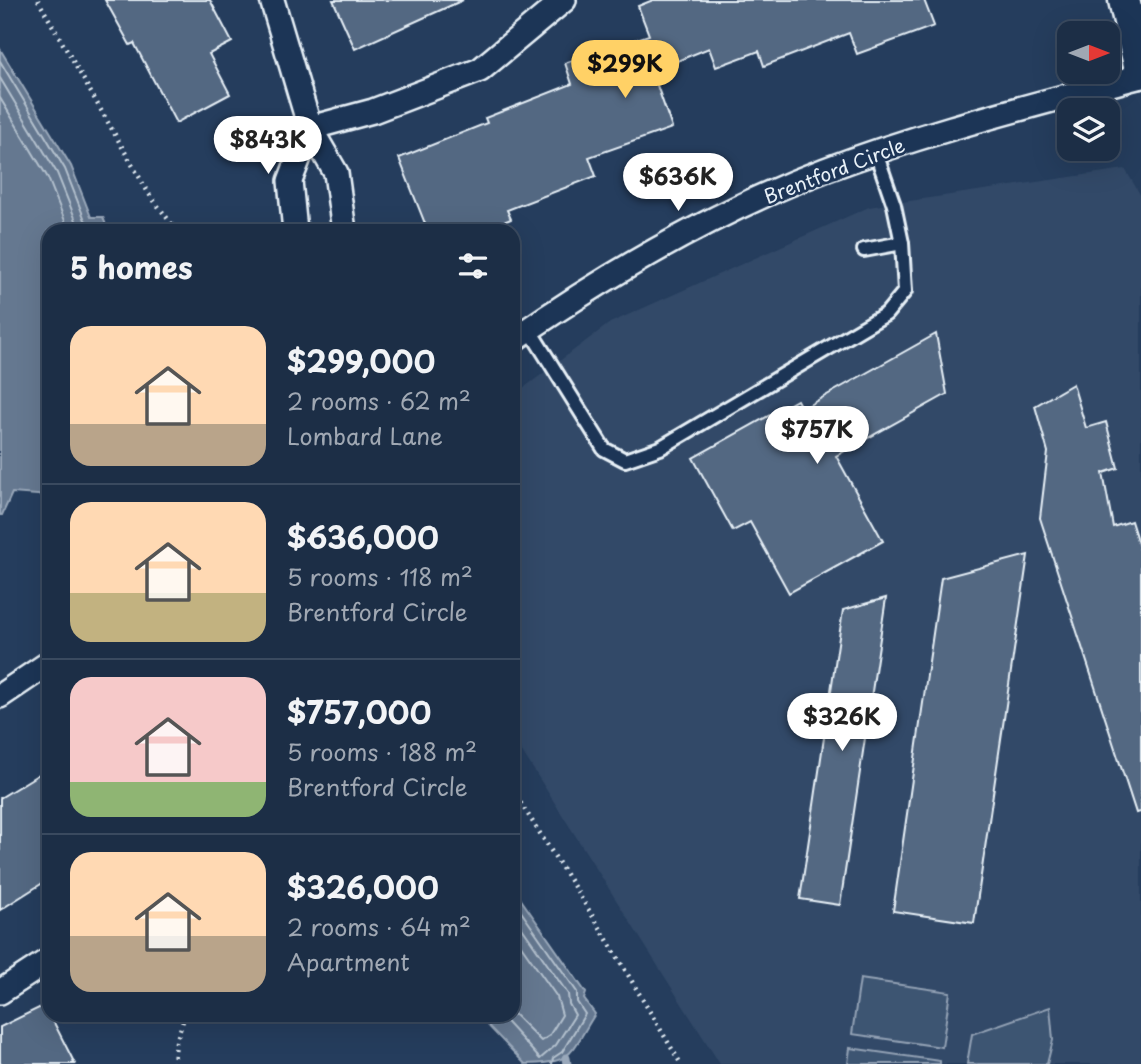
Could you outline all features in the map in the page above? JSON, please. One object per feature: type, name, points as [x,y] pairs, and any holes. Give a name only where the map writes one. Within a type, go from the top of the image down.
[{"type":"street","points":[[272,0],[310,128],[337,173],[343,224]]},
{"type":"street","points":[[310,128],[373,111],[480,70],[564,0]]},
{"type":"street","points":[[1124,0],[1141,74]]},
{"type":"street","name":"Brentford Circle","points":[[521,334],[629,265],[701,226],[824,170],[930,134],[1141,74]]},
{"type":"street","points":[[294,224],[290,181],[310,128]]},
{"type":"street","points":[[0,696],[42,668]]},
{"type":"street","points":[[0,992],[42,965]]},
{"type":"lane","points":[[521,334],[604,449],[625,460],[660,448],[886,314],[905,291],[902,243],[894,205],[876,153]]},
{"type":"lane","points":[[864,250],[902,243]]},
{"type":"path","points":[[38,0],[149,194],[172,224]]},
{"type":"path","points":[[520,802],[599,926],[681,1064]]},
{"type":"path","points":[[174,1064],[176,1042],[183,1022]]},
{"type":"shaded area","points":[[1125,169],[1141,196],[1141,1064],[720,1064],[520,748],[520,391],[610,323],[869,207]]},
{"type":"shaded area","points":[[860,979],[950,992],[942,1047],[852,1034]]},
{"type":"shaded area","points":[[1050,1007],[1053,1040],[1047,1064],[967,1064],[972,1034]]},
{"type":"shaded area","points":[[850,1048],[940,1061],[940,1064],[848,1064]]},
{"type":"water","points":[[0,49],[71,166],[91,217],[103,217],[106,224],[42,224],[42,495],[12,493],[0,515]]},
{"type":"water","points":[[520,898],[586,993],[584,999],[595,1014],[569,1054],[553,1062],[525,1064],[485,1022],[520,1022]]},
{"type":"building","points":[[105,0],[210,0],[232,42],[209,54],[230,94],[176,123],[134,43],[130,45]]},
{"type":"building","points":[[333,0],[463,0],[355,49]]},
{"type":"building","points":[[653,0],[924,0],[934,26],[857,54],[849,33],[764,66],[759,51],[716,67],[709,48],[652,71],[672,128],[589,157],[596,176],[507,210],[511,219],[499,224],[425,224],[399,158],[487,123],[485,118],[572,84],[565,63],[649,35],[638,6]]},
{"type":"building","points":[[936,334],[947,394],[836,456],[883,541],[789,593],[750,522],[733,531],[693,458],[797,400],[802,409]]},
{"type":"building","points":[[1073,384],[1086,428],[1106,422],[1118,468],[1103,473],[1113,527],[1131,521],[1141,553],[1141,812],[1136,813],[1040,518],[1048,452],[1035,406]]},
{"type":"building","points":[[1028,555],[974,923],[893,911],[941,578]]},
{"type":"building","points":[[886,598],[840,905],[800,899],[843,610]]},
{"type":"building","points":[[42,772],[42,883],[0,910],[0,798]]},
{"type":"building","points":[[42,1006],[42,1022],[54,1022],[75,1064],[0,1064],[0,1027]]},
{"type":"waterway","points":[[566,1058],[567,1064]]}]
